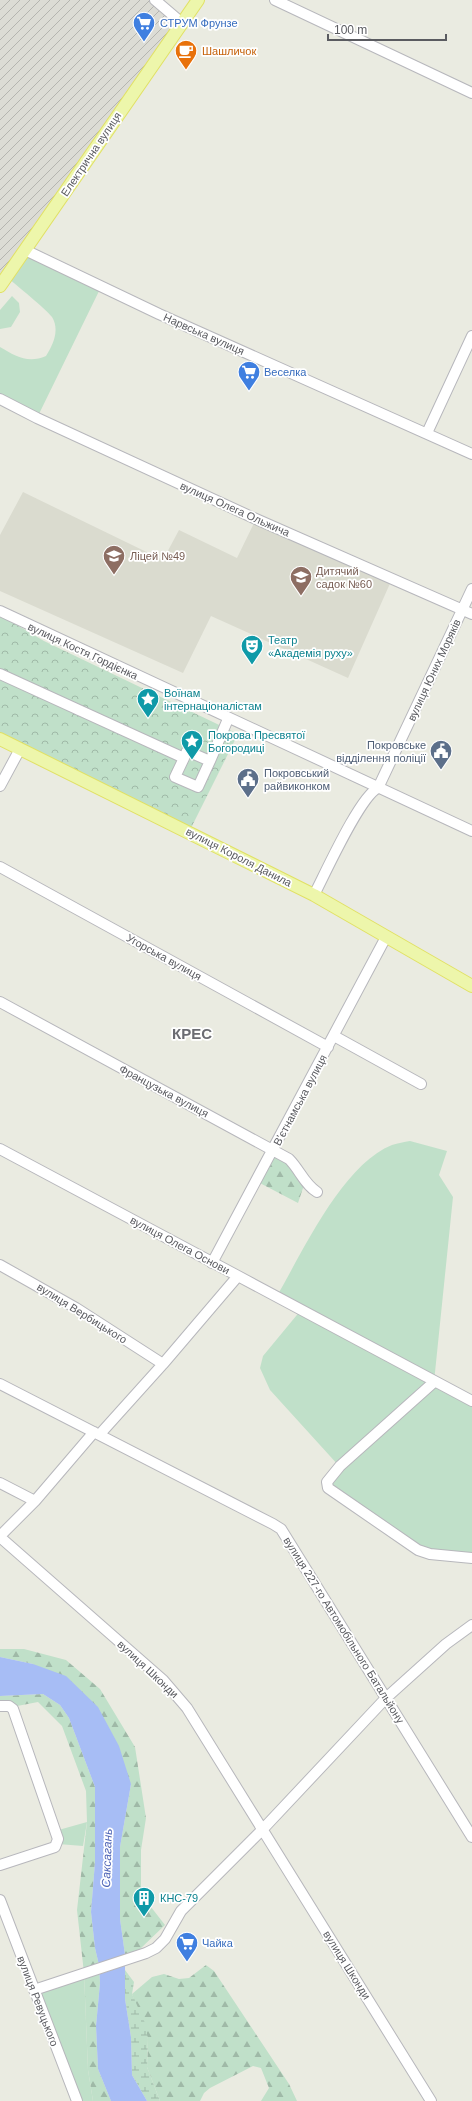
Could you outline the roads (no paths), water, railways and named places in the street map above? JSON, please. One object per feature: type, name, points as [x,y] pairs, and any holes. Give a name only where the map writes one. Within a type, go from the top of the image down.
[{"type":"main road","name":"Електрична вулиця","points":[[0,286],[198,0]]},
{"type":"main road","name":"вулиця Короля Данила","points":[[0,739],[314,895],[472,986]]},
{"type":"street","points":[[155,0],[182,23]]},
{"type":"street","points":[[275,0],[472,93]]},
{"type":"street","name":"Нарвська вулиця","points":[[25,250],[173,320],[472,454]]},
{"type":"street","points":[[427,433],[472,336]]},
{"type":"street","name":"вулиця Олега Ольжича","points":[[0,399],[44,422],[256,519],[472,614]]},
{"type":"street","name":"вулиця Юних Моряків","points":[[314,895],[362,805],[372,791],[378,788],[472,589]]},
{"type":"street","name":"вулиця Костя Гордієнка","points":[[0,611],[228,719],[472,831]]},
{"type":"street","points":[[0,674],[184,758]]},
{"type":"street","points":[[210,761],[187,751],[175,777],[198,787],[210,761],[228,719]]},
{"type":"street","points":[[0,786],[20,749]]},
{"type":"street","name":"Угорська вулиця","points":[[0,867],[328,1047]]},
{"type":"street","name":"Вʼєтнамська вулиця","points":[[212,1263],[386,937]]},
{"type":"street","name":"Французька вулиця","points":[[0,1002],[289,1159],[299,1169],[305,1182],[317,1192]]},
{"type":"street","points":[[334,1036],[421,1084]]},
{"type":"street","name":"вулиця Олега Основи","points":[[0,1149],[238,1276],[163,1364],[35,1501],[0,1536]]},
{"type":"street","name":"вулиця Вербицького","points":[[0,1265],[76,1308],[163,1364]]},
{"type":"street","points":[[238,1276],[472,1401]]},
{"type":"street","points":[[434,1382],[340,1466],[327,1482],[328,1488],[418,1550],[430,1554],[472,1558]]},
{"type":"street","name":"вулиця 227-го Автомобільного Батальйону","points":[[0,1384],[274,1524],[281,1530],[472,1838]]},
{"type":"street","points":[[0,1483],[35,1501]]},
{"type":"street","name":"вулиця Шконди","points":[[0,1536],[150,1669],[175,1693],[187,1708],[431,2101]]},
{"type":"street","points":[[34,1990],[129,1959],[156,1948],[165,1939],[177,1917],[262,1830],[386,1698],[446,1644],[470,1630]]},
{"type":"street","points":[[0,1706],[12,1707],[57,1835],[58,1844],[55,1847],[0,1865]]},
{"type":"street","name":"вулиця Ревуцького","points":[[0,1900],[77,2101]]},
{"type":"water","name":"Саксагань","points":[[0,1657],[33,1664],[66,1676],[98,1707],[119,1746],[131,1784],[120,1847],[120,1919],[125,1955],[125,1999],[131,2037],[132,2075],[147,2101],[111,2101],[98,2069],[96,2026],[100,1983],[99,1965],[95,1948],[91,1912],[95,1862],[95,1787],[69,1718],[60,1705],[43,1694],[0,1696]]},
{"type":"place","name":"СТРУМ Фрунзе","points":[[144,42]]},
{"type":"place","name":"Шашличок","points":[[186,70]]},
{"type":"place","name":"Веселка","points":[[249,392]]},
{"type":"place","name":"Ліцей №49","points":[[114,576]]},
{"type":"place","name":"Дитячий садок №60","points":[[301,596]]},
{"type":"place","name":"Театр «Академія руху»","points":[[252,666]]},
{"type":"place","name":"Воїнам інтернаціоналістам","points":[[148,718]]},
{"type":"place","name":"Покрова Пресвятої Богородиці","points":[[192,760]]},
{"type":"place","name":"Покровське відділення поліції","points":[[441,770]]},
{"type":"place","name":"Покровський райвиконком","points":[[248,798]]},
{"type":"place","name":"КНС-79","points":[[144,1918]]},
{"type":"place","name":"Чайка","points":[[187,1962]]},
{"type":"district","name":"КРЕС","points":[[192,1034]]}]
